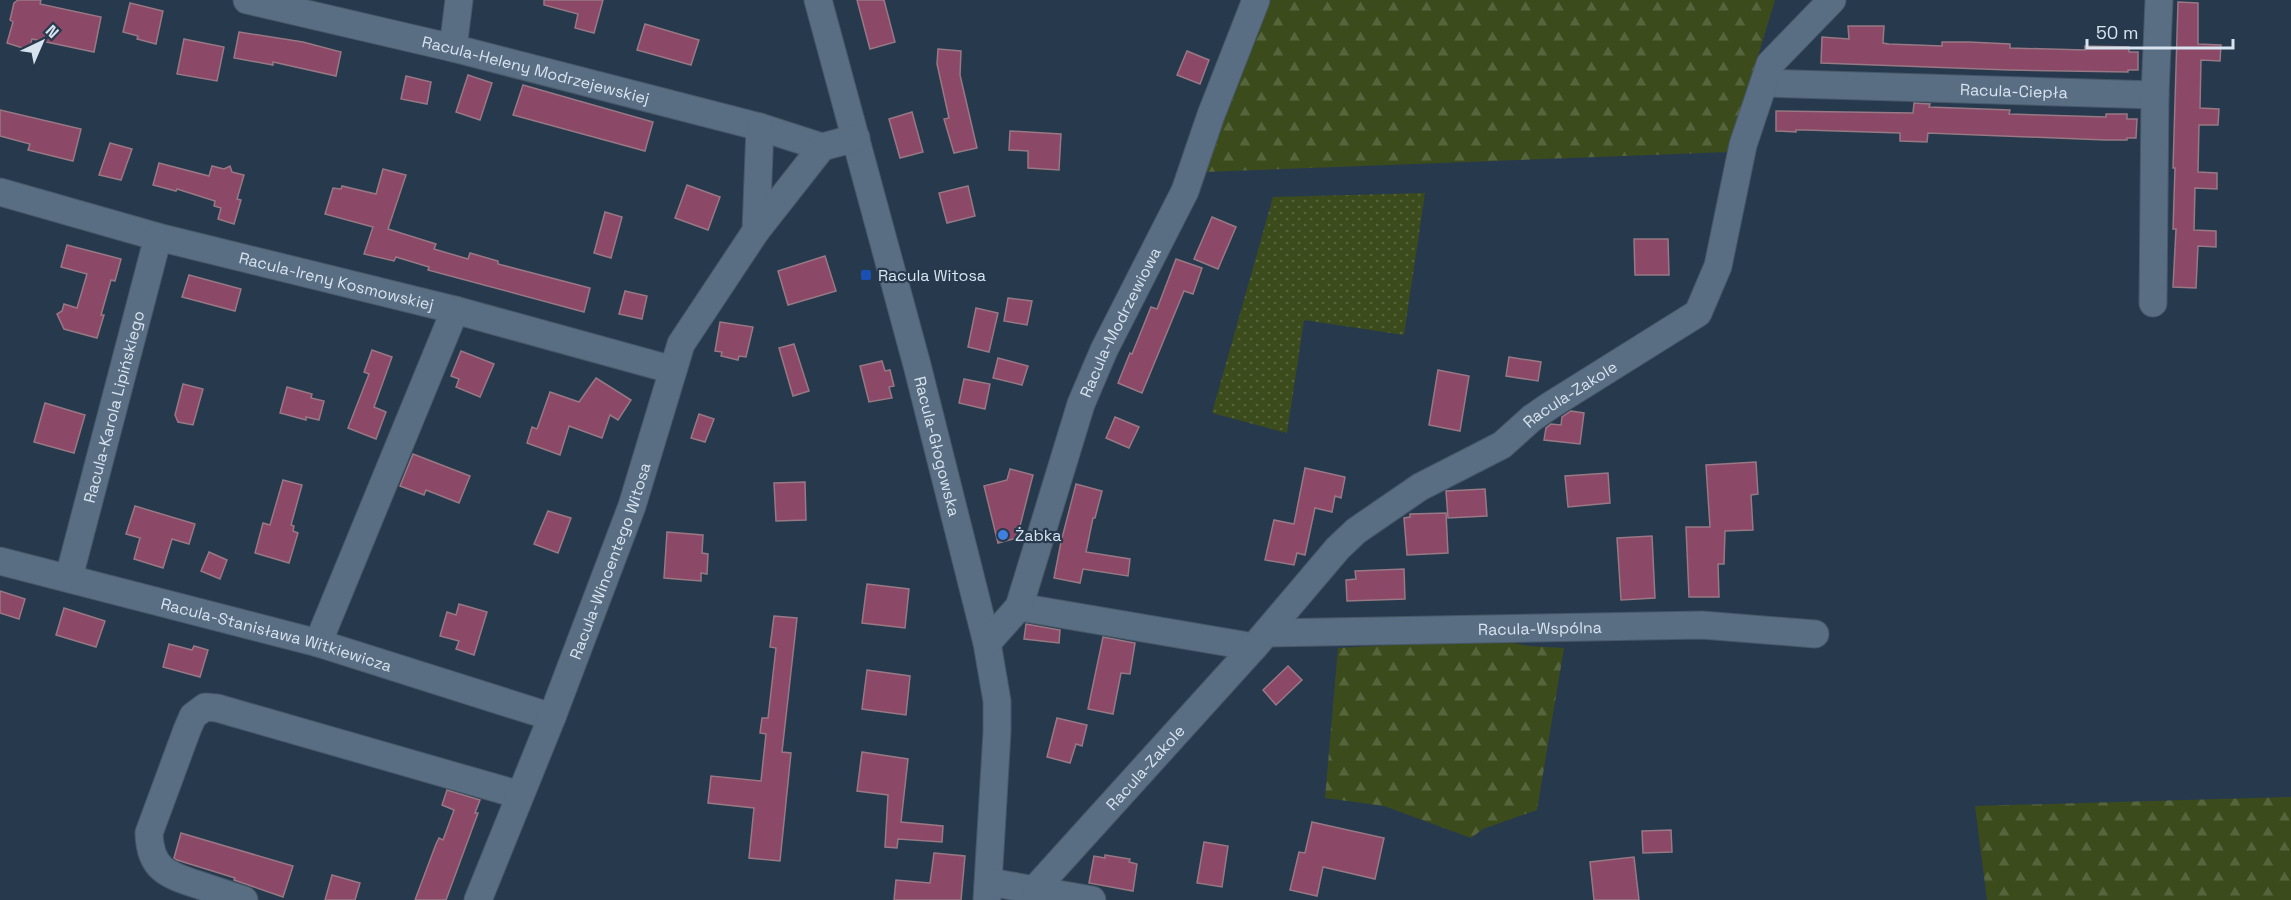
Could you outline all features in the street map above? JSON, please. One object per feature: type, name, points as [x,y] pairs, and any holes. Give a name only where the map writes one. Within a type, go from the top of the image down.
[{"type":"street","name":"Racula-Heleny Modrzejewskiej","points":[[248,0],[453,48],[760,127],[822,147]]},
{"type":"street","points":[[453,48],[459,0]]},
{"type":"street","name":"Racula-Głogowska","points":[[818,0],[967,556],[987,643],[997,701],[996,763],[988,891]]},
{"type":"street","name":"Racula-Modrzewiowa","points":[[987,643],[1019,608],[1081,404],[1104,351],[1185,191],[1256,0]]},
{"type":"street","points":[[1771,77],[1832,0]]},
{"type":"street","points":[[2153,303],[2155,95],[2159,0]]},
{"type":"street","name":"Racula-Ciepła","points":[[1771,77],[2155,95]]},
{"type":"street","name":"Racula-Zakole","points":[[1035,889],[1260,640],[1338,548],[1363,525],[1420,488],[1502,445],[1532,418],[1551,405],[1698,313],[1718,266],[1743,145],[1771,77]]},
{"type":"street","points":[[756,231],[760,127]]},
{"type":"street","points":[[822,147],[856,138]]},
{"type":"street","name":"Racula-Wincentego Witosa","points":[[478,900],[552,717],[632,506],[681,344],[756,231],[822,147]]},
{"type":"street","name":"Racula-Ireny Kosmowskiej","points":[[0,192],[158,237],[455,310],[673,370]]},
{"type":"street","name":"Racula-Karola Lipińskiego","points":[[69,577],[158,237]]},
{"type":"street","points":[[318,643],[455,310]]},
{"type":"street","name":"Racula-Stanisława Witkiewicza","points":[[0,561],[318,643],[552,717]]},
{"type":"street","points":[[1019,608],[1260,640]]},
{"type":"street","name":"Racula-Wspólna","points":[[1260,640],[1702,625],[1815,634]]},
{"type":"street","points":[[244,900],[169,875],[155,862],[151,853],[149,833],[187,730],[193,716],[205,707],[217,708],[520,795]]},
{"type":"street","points":[[988,891],[1035,889],[1092,900]]},
{"type":"green space","points":[[1271,0],[1775,0],[1729,152],[1203,172]]},
{"type":"green space","points":[[1425,193],[1404,335],[1304,320],[1287,433],[1212,413],[1273,197]]},
{"type":"green space","points":[[1493,639],[1529,646],[1564,648],[1537,810],[1483,829],[1471,838],[1384,806],[1325,798],[1338,648]]},
{"type":"green space","points":[[2291,797],[2291,900],[1987,900],[1975,806]]},
{"type":"building","points":[[18,0],[41,0],[40,4],[101,17],[94,52],[32,39],[29,50],[7,43],[13,22],[10,20],[14,3]]},
{"type":"building","points":[[544,0],[603,0],[594,33],[575,28],[578,14],[544,5]]},
{"type":"building","points":[[857,0],[884,0],[895,42],[870,49]]},
{"type":"building","points":[[2178,2],[2198,3],[2198,44],[2221,45],[2220,61],[2201,60],[2200,108],[2219,109],[2218,125],[2199,125],[2198,172],[2217,173],[2217,189],[2195,188],[2194,230],[2216,231],[2216,247],[2198,246],[2196,288],[2173,287],[2176,229],[2173,229],[2175,168],[2173,168]]},
{"type":"building","points":[[130,3],[163,11],[156,44],[123,32]]},
{"type":"building","points":[[645,24],[699,40],[691,65],[637,50]]},
{"type":"building","points":[[1848,26],[1884,26],[1883,43],[1889,44],[1942,46],[1942,42],[1969,42],[2010,44],[2010,48],[2085,50],[2085,46],[2129,47],[2129,52],[2138,52],[2138,70],[2128,70],[2128,72],[2009,70],[1821,63],[1822,37],[1849,39]]},
{"type":"building","points":[[239,32],[303,42],[341,52],[336,76],[273,62],[273,65],[234,58]]},
{"type":"building","points":[[184,39],[224,47],[217,81],[177,74]]},
{"type":"building","points":[[938,49],[961,51],[960,75],[977,148],[954,153],[944,119],[949,118],[937,64]]},
{"type":"building","points":[[1187,51],[1209,60],[1200,84],[1177,75]]},
{"type":"building","points":[[468,75],[492,83],[480,120],[456,112]]},
{"type":"building","points":[[406,76],[431,82],[427,104],[401,99]]},
{"type":"building","points":[[523,85],[653,122],[645,151],[513,115]]},
{"type":"building","points":[[1914,103],[1930,104],[1929,107],[2010,110],[2009,114],[2106,117],[2106,114],[2127,114],[2127,119],[2137,119],[2136,138],[2105,140],[1928,133],[1927,142],[1900,141],[1900,133],[1776,131],[1776,111],[1913,113]]},
{"type":"building","points":[[0,110],[81,129],[73,161],[28,150],[30,144],[0,136]]},
{"type":"building","points":[[912,112],[923,152],[900,158],[889,119]]},
{"type":"building","points":[[1010,131],[1061,134],[1059,170],[1028,168],[1028,151],[1009,150]]},
{"type":"building","points":[[110,143],[132,149],[121,180],[99,175]]},
{"type":"building","points":[[159,163],[209,176],[212,166],[224,169],[230,166],[232,172],[244,175],[237,199],[241,200],[234,224],[218,219],[221,208],[214,206],[215,201],[177,189],[176,191],[153,185]]},
{"type":"building","points":[[383,169],[406,175],[388,229],[436,244],[434,249],[468,259],[470,253],[498,261],[498,264],[590,288],[584,312],[428,270],[429,267],[396,257],[394,261],[364,254],[373,227],[325,214],[333,188],[341,189],[342,186],[376,194]]},
{"type":"building","points":[[687,185],[720,197],[708,230],[675,218]]},
{"type":"building","points":[[968,186],[975,216],[947,223],[939,193]]},
{"type":"building","points":[[605,212],[622,217],[611,258],[594,253]]},
{"type":"building","points":[[1212,217],[1236,227],[1218,269],[1194,259]]},
{"type":"building","points":[[1634,239],[1668,239],[1669,275],[1635,275]]},
{"type":"building","points":[[67,245],[121,259],[115,281],[111,280],[97,338],[64,329],[57,314],[62,311],[64,304],[77,308],[87,274],[61,267]]},
{"type":"building","points":[[825,256],[836,291],[788,305],[778,271]]},
{"type":"building","points":[[1176,259],[1202,268],[1193,294],[1184,291],[1142,393],[1118,383],[1151,307],[1157,309]]},
{"type":"building","points":[[189,275],[241,289],[235,311],[182,297]]},
{"type":"building","points":[[625,291],[647,296],[642,319],[619,314]]},
{"type":"building","points":[[1008,298],[1032,301],[1027,325],[1004,321]]},
{"type":"building","points":[[976,308],[998,313],[989,352],[968,347]]},
{"type":"building","points":[[720,322],[753,327],[746,357],[739,356],[738,360],[721,356],[722,352],[715,351]]},
{"type":"building","points":[[794,344],[809,391],[793,396],[779,348]]},
{"type":"building","points":[[372,350],[392,357],[374,407],[386,412],[376,439],[348,428],[369,374],[364,372]]},
{"type":"building","points":[[461,351],[494,364],[480,397],[456,387],[459,379],[451,376]]},
{"type":"building","points":[[1509,357],[1541,362],[1538,381],[1506,376]]},
{"type":"building","points":[[998,358],[1028,366],[1022,385],[993,378]]},
{"type":"building","points":[[882,361],[885,371],[890,370],[894,386],[889,387],[892,398],[869,402],[860,366]]},
{"type":"building","points":[[1438,370],[1469,376],[1460,431],[1429,425]]},
{"type":"building","points":[[596,378],[631,400],[618,420],[610,415],[602,438],[569,426],[560,455],[527,443],[532,427],[537,429],[550,392],[579,402]]},
{"type":"building","points":[[964,379],[990,384],[985,409],[959,403]]},
{"type":"building","points":[[183,384],[203,389],[193,425],[178,422],[175,415]]},
{"type":"building","points":[[287,387],[312,394],[311,398],[324,401],[319,420],[306,417],[306,420],[280,413]]},
{"type":"building","points":[[45,403],[85,415],[74,453],[34,442]]},
{"type":"building","points":[[1571,411],[1584,413],[1580,444],[1544,440],[1546,428],[1551,424],[1561,425],[1562,417]]},
{"type":"building","points":[[699,414],[714,419],[705,442],[691,438]]},
{"type":"building","points":[[1115,417],[1139,427],[1129,448],[1106,438]]},
{"type":"building","points":[[413,454],[470,476],[459,503],[426,490],[424,495],[400,486]]},
{"type":"building","points":[[1756,462],[1758,494],[1751,495],[1753,530],[1725,531],[1724,564],[1718,564],[1719,597],[1689,597],[1686,527],[1710,527],[1706,465]]},
{"type":"building","points":[[1305,468],[1345,477],[1341,498],[1335,496],[1332,512],[1315,508],[1305,555],[1297,553],[1294,565],[1265,560],[1274,520],[1294,524]]},
{"type":"building","points":[[1010,469],[1033,475],[1017,538],[998,543],[984,486],[1007,480]]},
{"type":"building","points":[[1608,473],[1610,503],[1568,507],[1565,476]]},
{"type":"building","points":[[283,480],[302,485],[291,525],[294,526],[293,531],[298,533],[289,563],[255,553],[263,523],[270,525]]},
{"type":"building","points":[[805,482],[806,520],[776,521],[774,483]]},
{"type":"building","points":[[1076,484],[1102,491],[1095,518],[1093,518],[1086,552],[1130,559],[1128,576],[1083,569],[1080,583],[1054,578]]},
{"type":"building","points":[[1485,489],[1487,516],[1448,518],[1446,491]]},
{"type":"building","points":[[135,506],[195,524],[189,544],[172,539],[163,568],[134,559],[140,538],[126,534]]},
{"type":"building","points":[[548,511],[571,518],[558,553],[534,544]]},
{"type":"building","points":[[1446,513],[1448,553],[1407,555],[1404,518],[1410,517],[1410,514]]},
{"type":"building","points":[[667,532],[703,535],[702,553],[708,554],[707,574],[701,573],[701,581],[664,578]]},
{"type":"building","points":[[1652,536],[1655,598],[1621,600],[1617,538]]},
{"type":"building","points":[[209,552],[227,560],[220,579],[201,571]]},
{"type":"building","points":[[1404,569],[1405,599],[1347,601],[1346,580],[1356,579],[1355,571]]},
{"type":"building","points":[[867,584],[909,589],[905,628],[862,623]]},
{"type":"building","points":[[0,591],[25,599],[19,619],[0,613]]},
{"type":"building","points":[[459,604],[487,612],[474,655],[456,649],[459,641],[440,636],[447,612],[456,615]]},
{"type":"building","points":[[64,608],[105,621],[96,647],[56,635]]},
{"type":"building","points":[[774,616],[797,618],[782,752],[791,753],[780,861],[749,858],[754,808],[708,803],[711,776],[761,781],[766,734],[760,733],[762,718],[768,718],[776,648],[770,647]]},
{"type":"building","points":[[1026,624],[1060,630],[1059,643],[1024,639]]},
{"type":"building","points":[[1103,637],[1135,643],[1130,674],[1121,673],[1113,714],[1088,709]]},
{"type":"building","points":[[169,644],[192,650],[194,646],[208,650],[200,677],[163,667]]},
{"type":"building","points":[[1288,666],[1302,680],[1276,705],[1263,690]]},
{"type":"building","points":[[867,670],[910,676],[906,715],[862,709]]},
{"type":"building","points":[[1057,718],[1087,725],[1082,746],[1076,744],[1070,763],[1047,757]]},
{"type":"building","points":[[862,752],[908,759],[901,822],[943,826],[942,842],[898,839],[897,848],[885,847],[888,795],[857,791]]},
{"type":"building","points":[[447,790],[480,800],[475,813],[478,813],[446,900],[415,900],[436,844],[439,838],[443,840],[454,810],[442,805]]},
{"type":"building","points":[[1312,822],[1384,838],[1375,879],[1323,867],[1317,896],[1290,890],[1299,852],[1305,853]]},
{"type":"building","points":[[1671,830],[1672,852],[1643,853],[1642,831]]},
{"type":"building","points":[[181,833],[293,866],[283,897],[234,880],[235,878],[177,860],[174,858]]},
{"type":"building","points":[[1204,842],[1228,846],[1222,887],[1197,883]]},
{"type":"building","points":[[934,853],[965,856],[961,900],[894,900],[896,880],[930,883]]},
{"type":"building","points":[[1105,855],[1130,859],[1129,862],[1137,864],[1133,891],[1089,883],[1094,856],[1105,858]]},
{"type":"building","points":[[1634,857],[1639,900],[1594,900],[1590,862]]},
{"type":"building","points":[[332,875],[360,883],[355,900],[325,900]]},
{"type":"place","name":"Racula Witosa","points":[[866,275]]},
{"type":"place","name":"Żabka","points":[[1003,535]]}]
